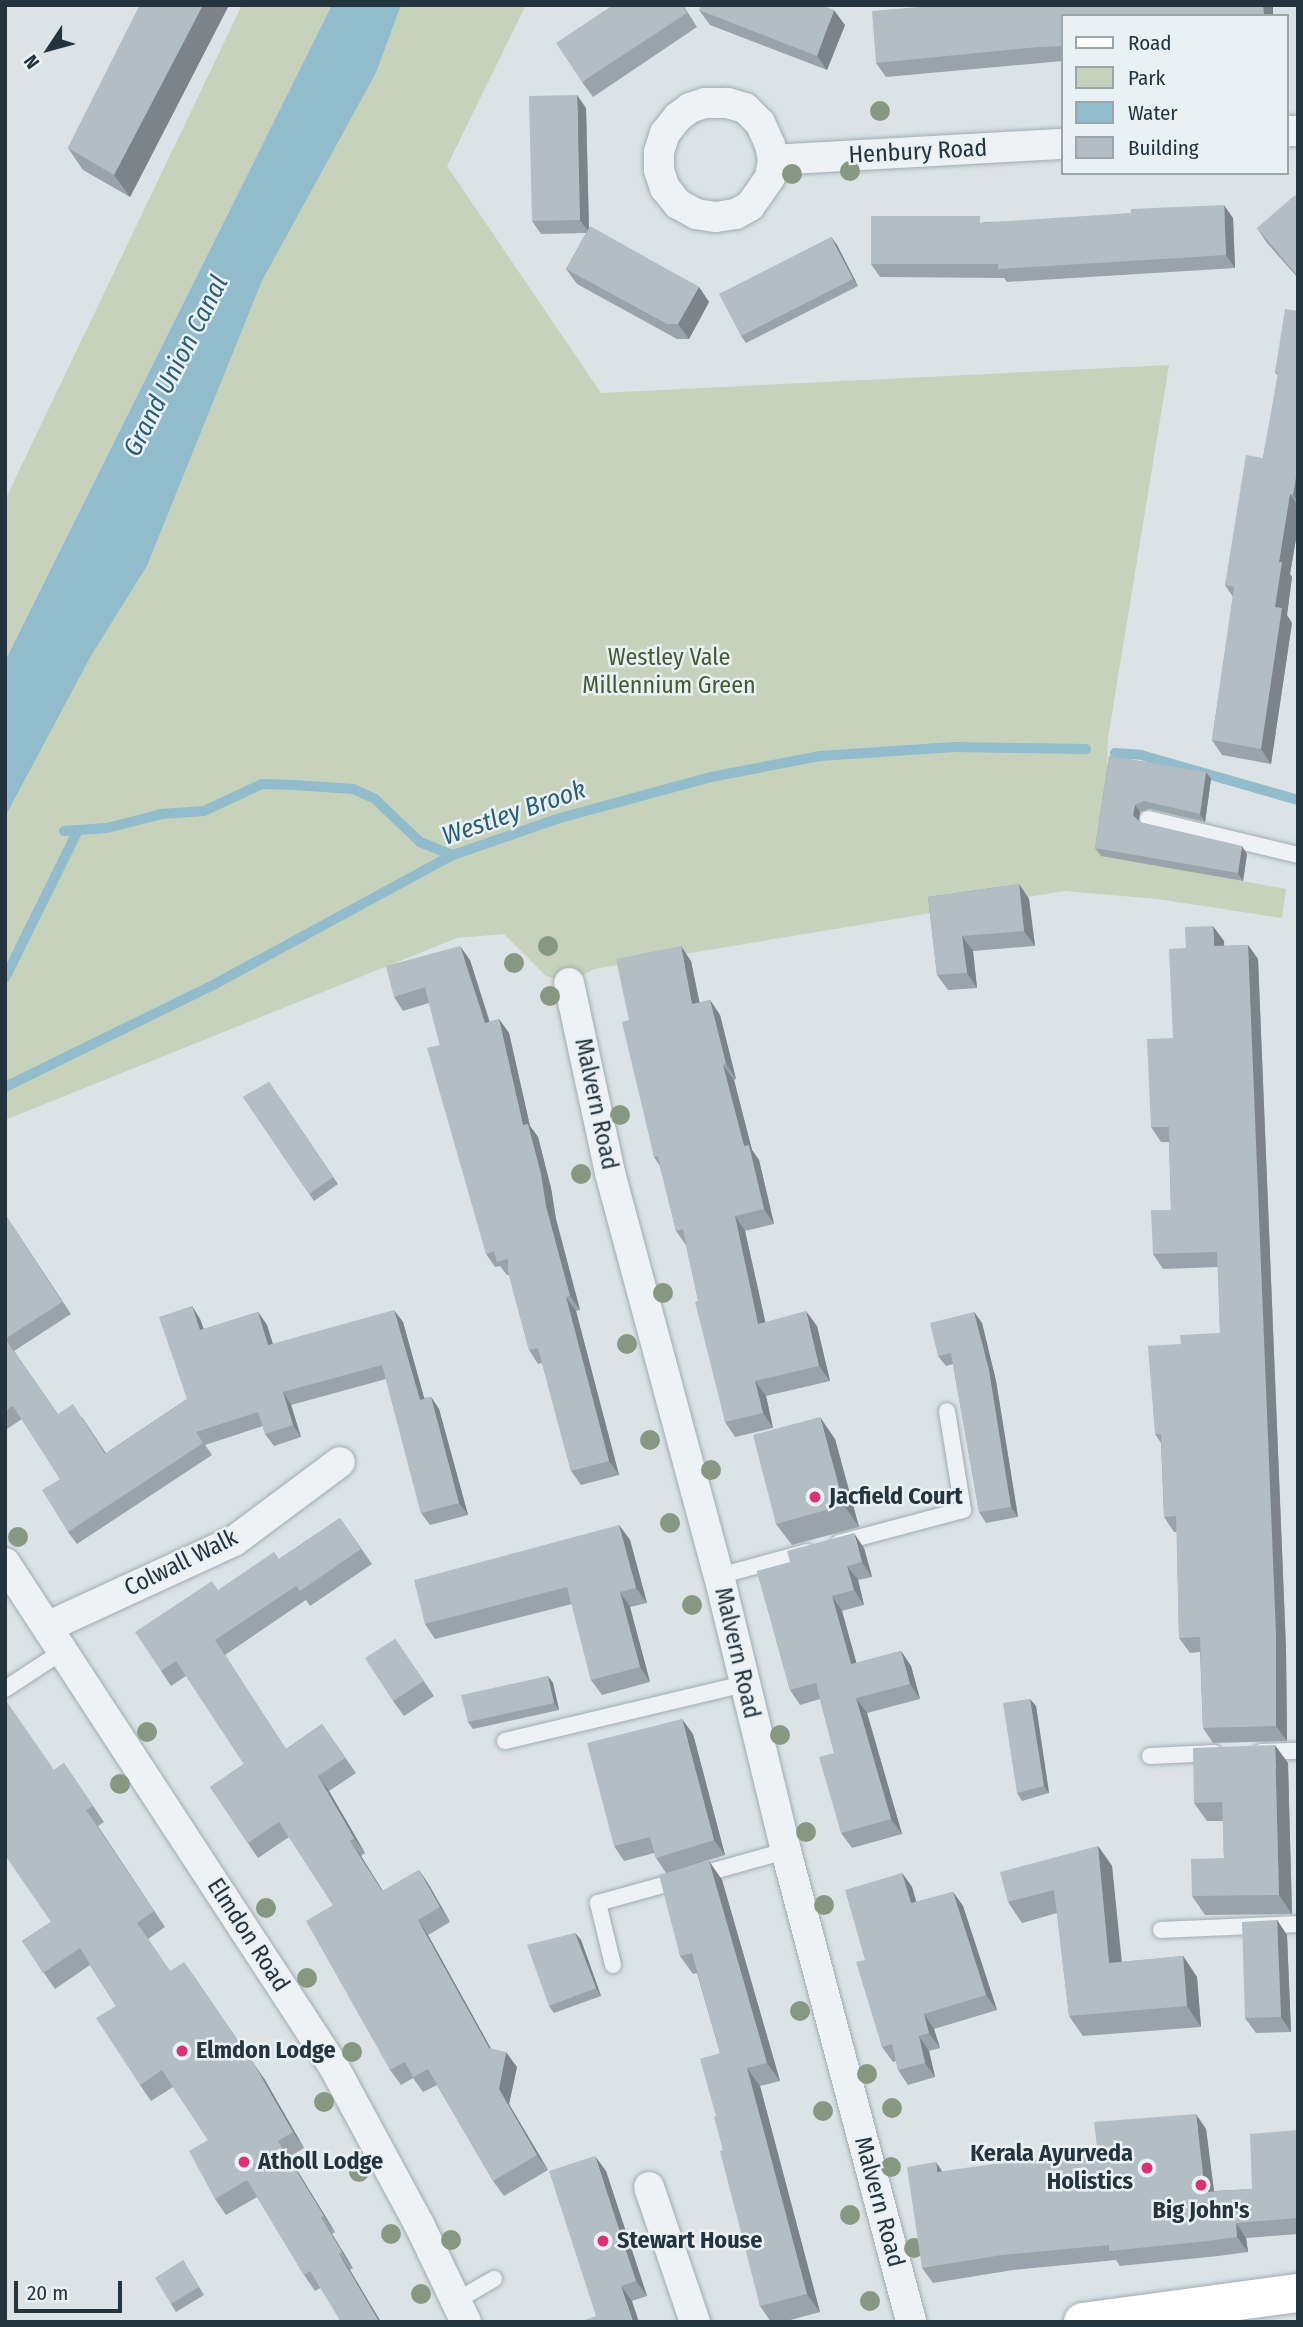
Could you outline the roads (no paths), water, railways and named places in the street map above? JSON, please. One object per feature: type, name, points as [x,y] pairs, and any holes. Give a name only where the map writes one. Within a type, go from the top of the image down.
[{"type":"main road","points":[[1083,2322],[1298,2293]]},
{"type":"street","name":"Henbury Road","points":[[773,160],[1062,144]]},
{"type":"street","name":"Malvern Road","points":[[569,983],[610,1172],[719,1576],[786,1852],[912,2322]]},
{"type":"street","name":"Colwall Walk","points":[[55,1639],[234,1541],[341,1462]]},
{"type":"street","name":"Elmdon Road","points":[[5,1563],[334,2067],[419,2224],[461,2311]]},
{"type":"street","points":[[649,2187],[695,2322]]},
{"type":"lane","points":[[1148,819],[1298,855]]},
{"type":"lane","points":[[719,1576],[963,1510],[947,1412]]},
{"type":"lane","points":[[5,1689],[55,1639]]},
{"type":"lane","points":[[505,1741],[745,1684]]},
{"type":"lane","points":[[1150,1756],[1298,1751]]},
{"type":"lane","points":[[613,1965],[598,1903],[786,1852]]},
{"type":"lane","points":[[1161,1930],[1298,1924]]},
{"type":"lane","points":[[461,2311],[494,2279]]},
{"type":"water","name":"Grand Union Canal","points":[[332,5],[401,5],[376,73],[262,281],[147,566],[91,656],[5,817],[5,661]]},
{"type":"waterway","name":"Westley Brook","points":[[5,1087],[215,984],[453,855],[560,818],[711,777],[820,756],[955,747],[1086,749]]},
{"type":"waterway","name":"Westley Brook","points":[[1115,753],[1141,755],[1298,800]]},
{"type":"waterway","points":[[64,831],[107,828],[162,814],[204,811],[262,784],[294,785],[353,789],[375,799],[420,842],[453,855]]},
{"type":"waterway","points":[[5,978],[78,830]]},
{"type":"place","name":"Jacfield Court","points":[[815,1497]]},
{"type":"place","name":"Elmdon Lodge","points":[[182,2051]]},
{"type":"place","name":"Atholl Lodge","points":[[244,2162]]},
{"type":"place","name":"Kerala Ayurveda Holistics","points":[[1147,2168]]},
{"type":"place","name":"Big John's","points":[[1201,2185]]},
{"type":"place","name":"Stewart House","points":[[603,2241]]},
{"type":"park label","name":"Westley Vale Millennium Green","points":[[669,672]]}]
